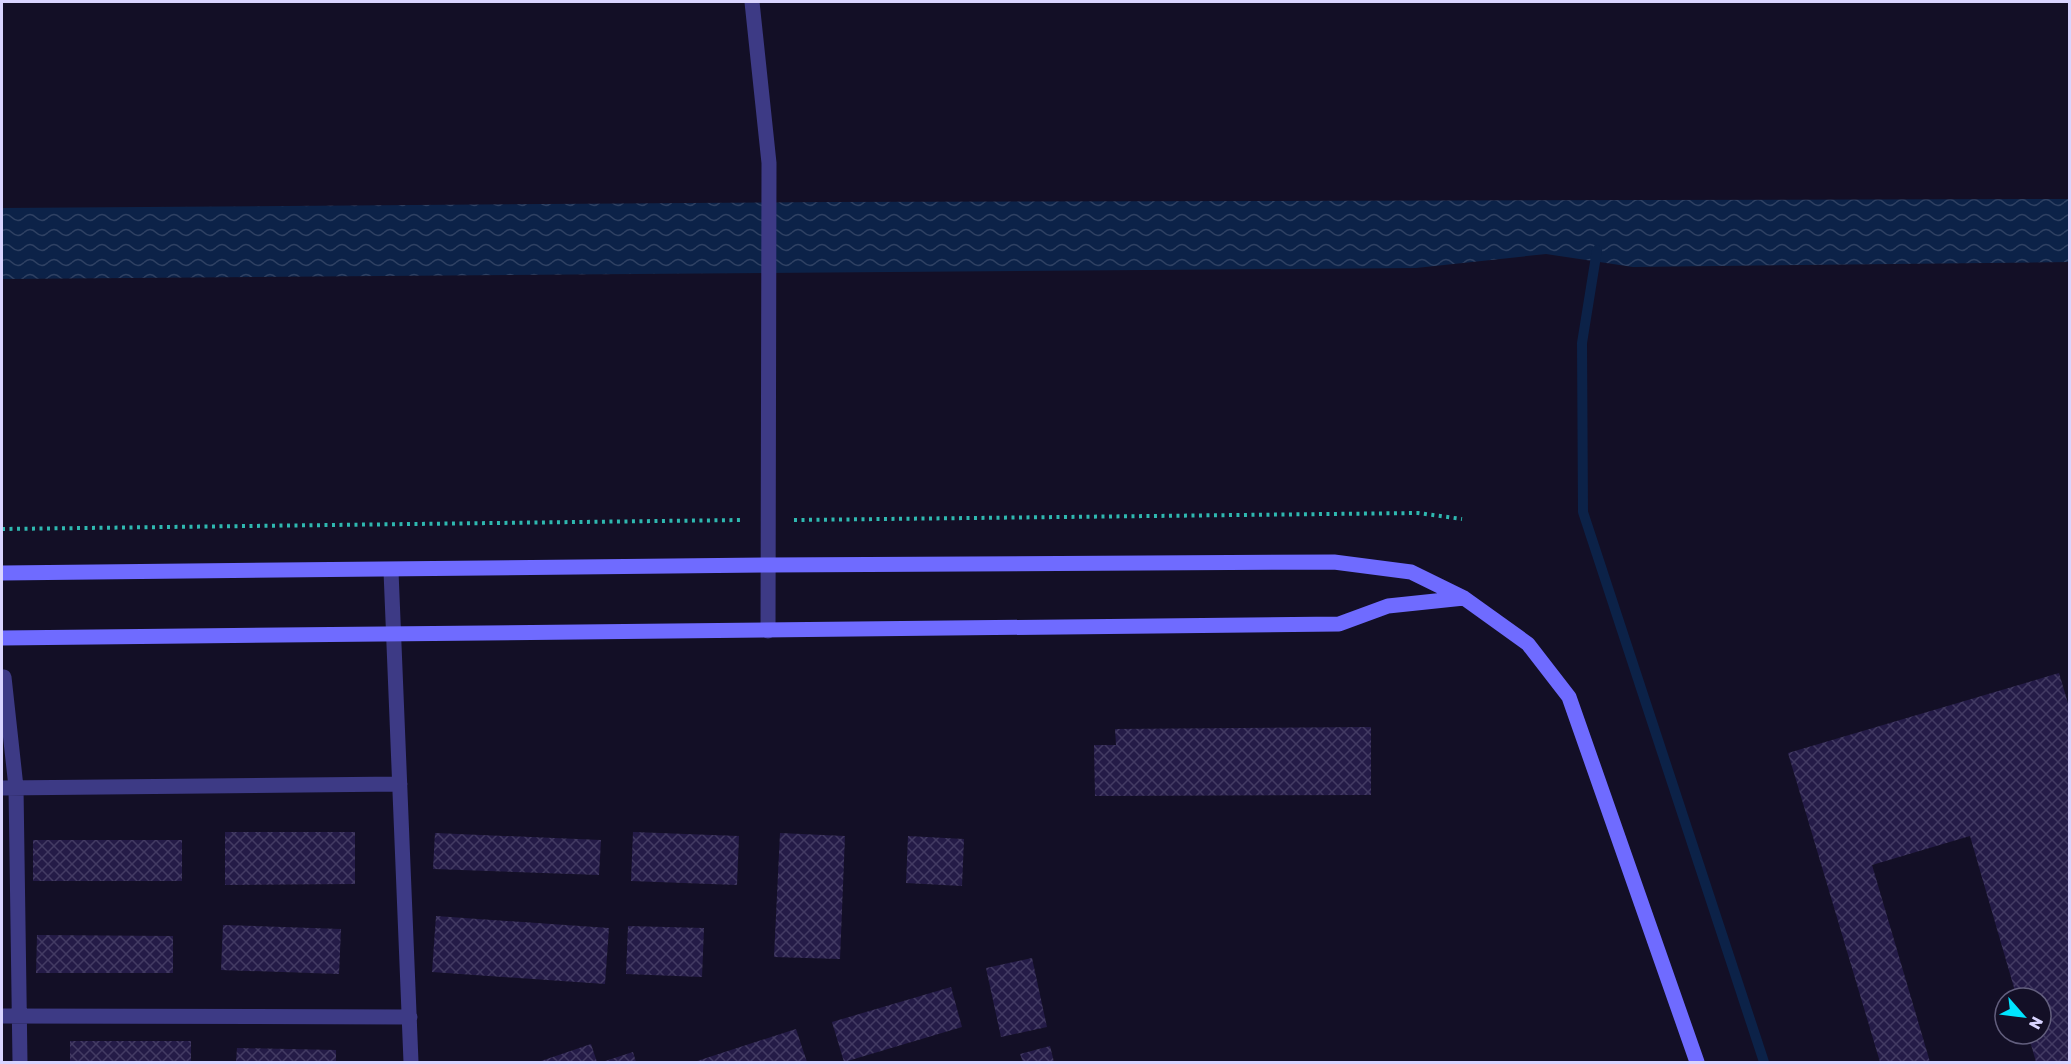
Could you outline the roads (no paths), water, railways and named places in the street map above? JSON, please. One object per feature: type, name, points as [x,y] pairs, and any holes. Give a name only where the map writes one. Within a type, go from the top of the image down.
[{"type":"street","points":[[752,2],[769,163],[768,631]]},
{"type":"street","points":[[2,573],[1334,562],[1411,572],[1464,598],[1528,644],[1569,697],[1697,1062]]},
{"type":"street","points":[[391,571],[411,1062]]},
{"type":"street","points":[[2,638],[1339,624],[1388,606],[1464,598]]},
{"type":"street","points":[[3,677],[20,1062]]},
{"type":"street","points":[[9,788],[400,784]]},
{"type":"street","points":[[2,1016],[410,1017]]},
{"type":"water","points":[[2069,199],[2070,262],[1633,267],[1546,254],[1416,268],[2,279],[2,208],[832,202]]},
{"type":"waterway","points":[[1597,250],[1582,343],[1583,512],[1764,1062]]}]
